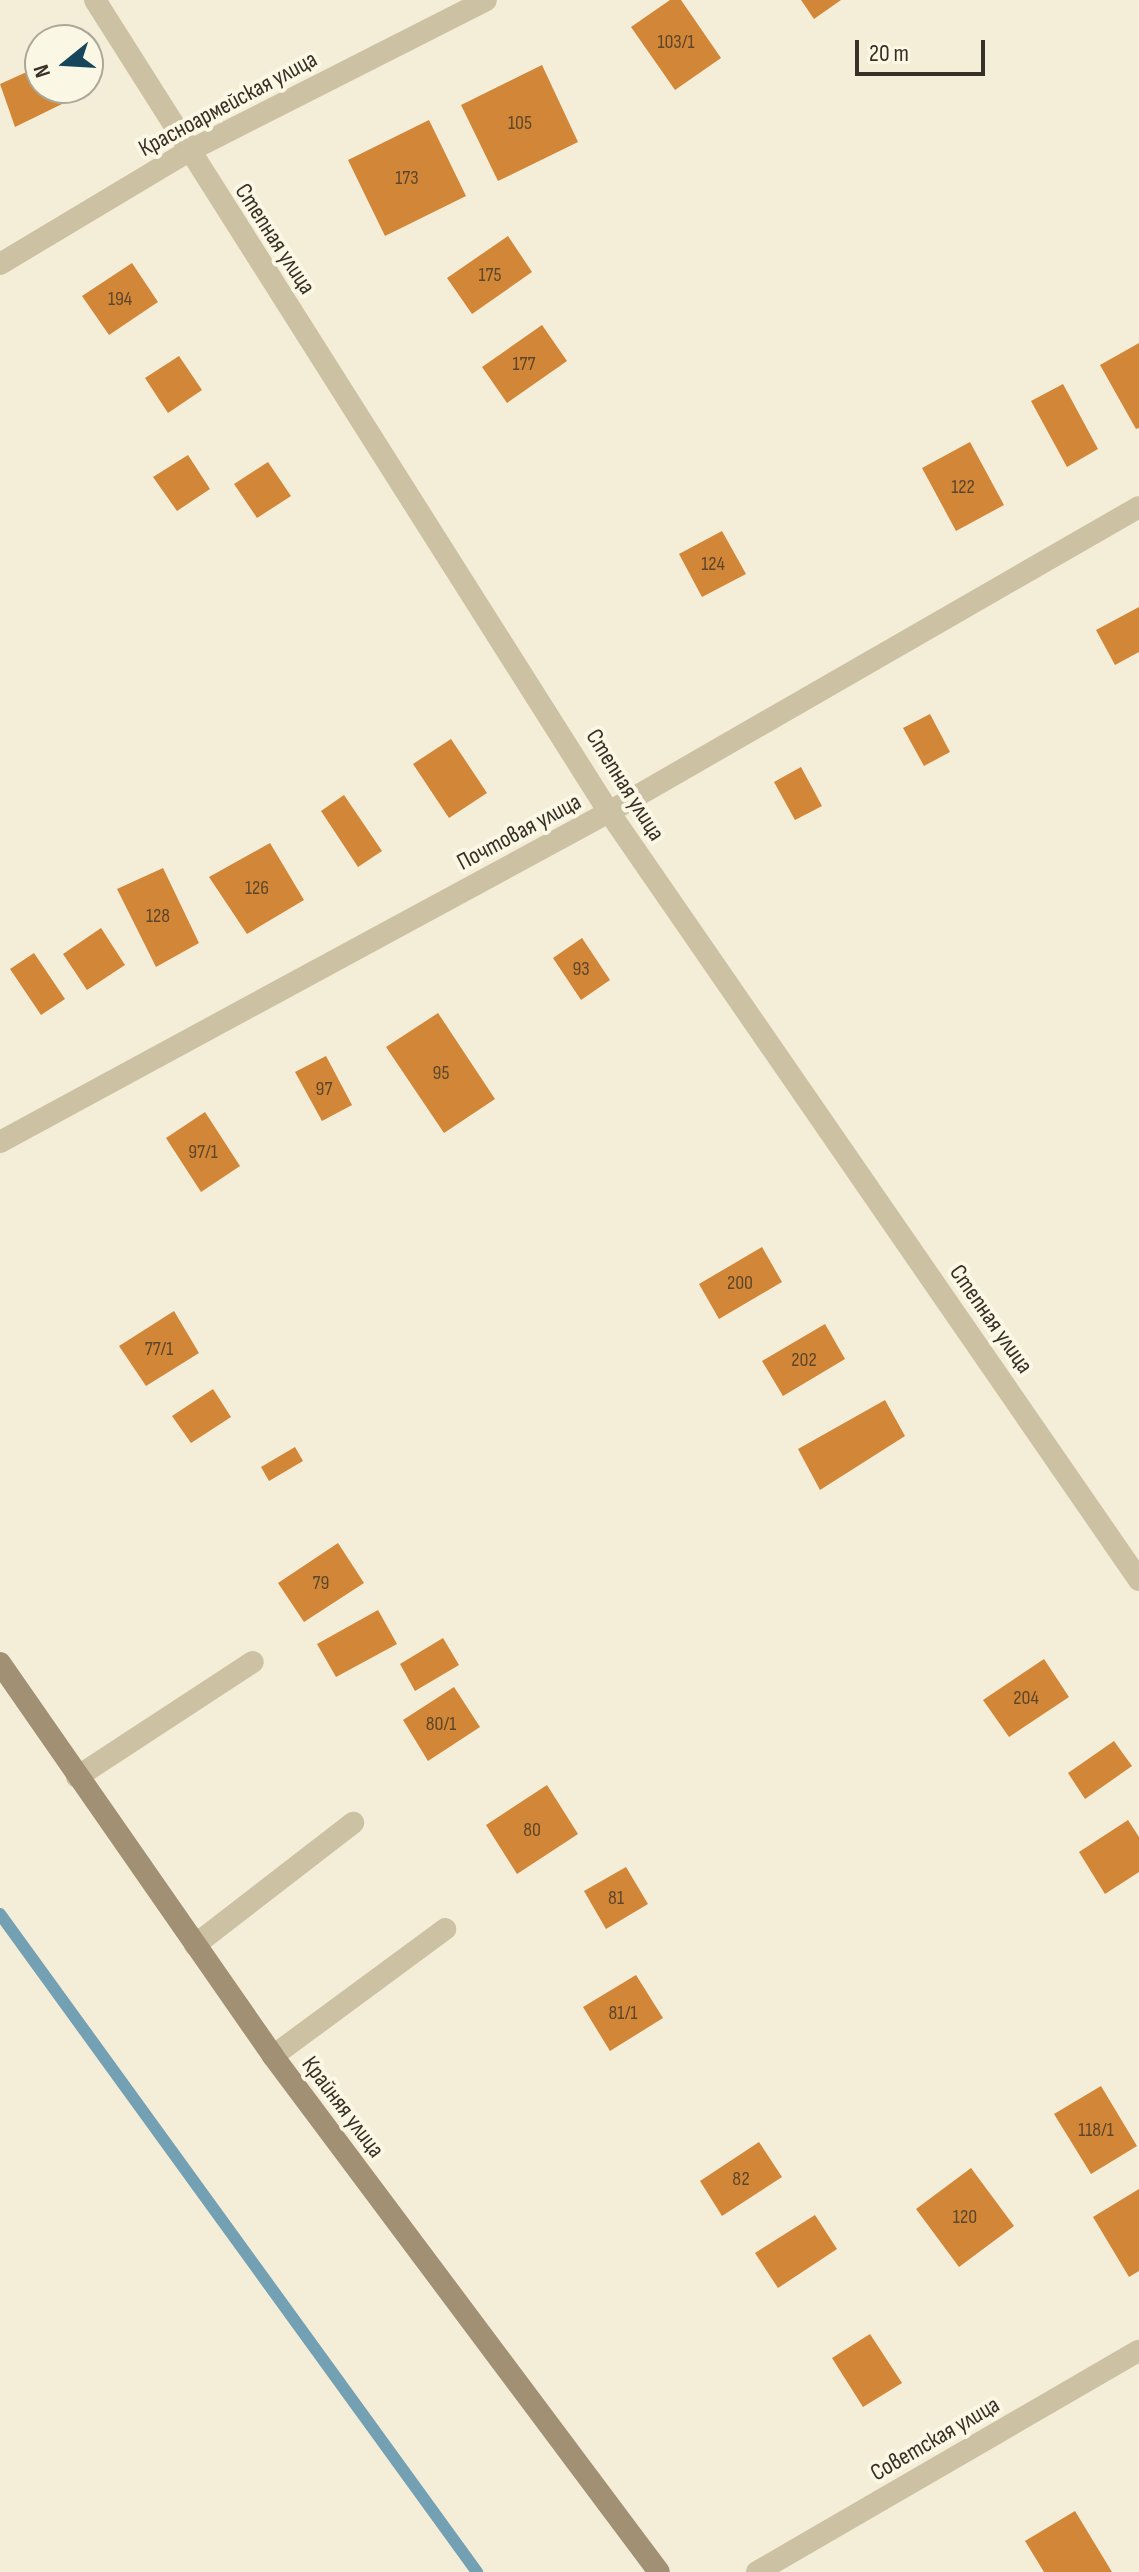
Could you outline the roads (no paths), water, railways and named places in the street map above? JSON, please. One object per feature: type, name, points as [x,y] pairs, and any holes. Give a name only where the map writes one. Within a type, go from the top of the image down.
[{"type":"main road","name":"Крайняя улица","points":[[0,1663],[273,2056],[659,2572]]},
{"type":"street","name":"Степная улица","points":[[95,0],[187,152],[523,669],[609,812],[1139,1580]]},
{"type":"street","name":"Красноармейская улица","points":[[0,264],[187,152],[486,0]]},
{"type":"street","name":"Почтовая улица","points":[[0,1142],[609,812],[1139,507]]},
{"type":"street","points":[[77,1777],[253,1662]]},
{"type":"street","points":[[195,1945],[353,1823]]},
{"type":"street","points":[[273,2056],[445,1929]]},
{"type":"street","name":"Советская улица","points":[[757,2572],[1139,2351]]},
{"type":"waterway","points":[[0,1914],[477,2572]]}]
